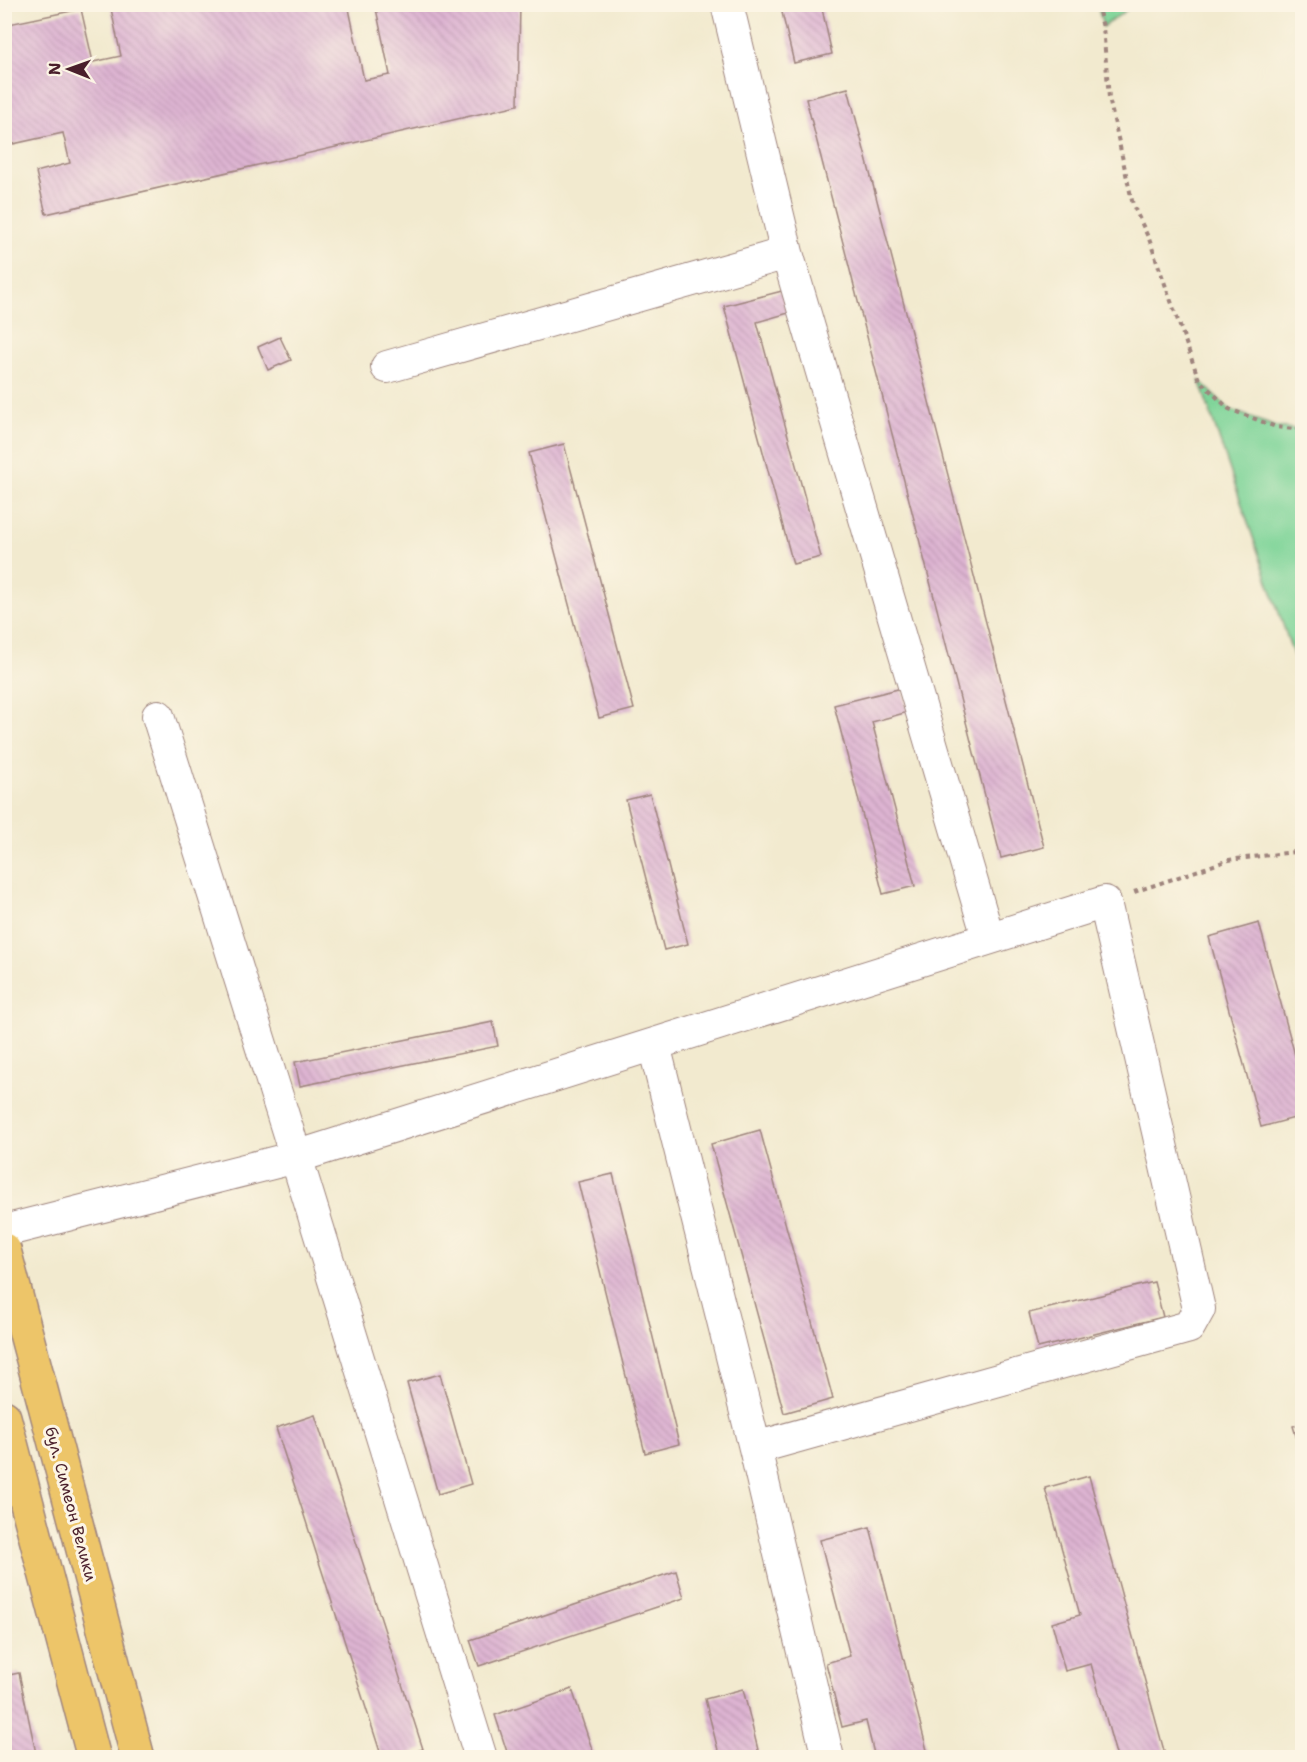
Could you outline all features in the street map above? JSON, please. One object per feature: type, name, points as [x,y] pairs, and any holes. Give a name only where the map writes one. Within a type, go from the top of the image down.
[{"type":"main road","name":"бул. Симеон Велики","points":[[4,1250],[138,1758]]},
{"type":"main road","points":[[4,1417],[94,1758]]},
{"type":"lane","points":[[726,4],[787,253],[988,937]]},
{"type":"lane","points":[[387,368],[787,253]]},
{"type":"lane","points":[[158,716],[481,1758]]},
{"type":"lane","points":[[4,1231],[296,1157],[1105,902],[1199,1308],[1189,1326],[755,1448]]},
{"type":"lane","points":[[654,1045],[755,1448],[828,1758]]},
{"type":"path","points":[[1097,4],[1102,27],[1109,98],[1133,205],[1149,239],[1199,380],[1229,409],[1276,427],[1302,430]]},
{"type":"path","points":[[1105,902],[1229,860],[1302,851]]},
{"type":"green space","points":[[1097,4],[1133,4],[1133,5],[1103,27]]},
{"type":"green space","points":[[1199,380],[1229,409],[1276,427],[1302,430],[1302,680]]},
{"type":"building","points":[[110,4],[348,4],[364,80],[390,75],[375,4],[520,4],[518,105],[46,214],[36,172],[70,163],[63,133],[4,146],[4,25],[81,9],[93,62],[121,56]]},
{"type":"building","points":[[780,4],[821,4],[832,54],[794,63]]},
{"type":"building","points":[[848,88],[1044,847],[1001,858],[806,99]]},
{"type":"building","points":[[786,290],[792,312],[757,322],[821,557],[793,564],[724,306]]},
{"type":"building","points":[[280,337],[291,360],[268,370],[258,347]]},
{"type":"building","points":[[564,444],[634,709],[599,718],[529,453]]},
{"type":"building","points":[[902,688],[908,712],[872,722],[915,886],[883,894],[834,705]]},
{"type":"building","points":[[650,794],[688,944],[664,950],[626,800]]},
{"type":"building","points":[[1259,923],[1302,1081],[1302,1116],[1261,1127],[1209,937]]},
{"type":"building","points":[[493,1022],[498,1046],[300,1086],[295,1062]]},
{"type":"building","points":[[760,1130],[833,1399],[784,1413],[711,1144]]},
{"type":"building","points":[[613,1174],[679,1444],[645,1453],[578,1182]]},
{"type":"building","points":[[1154,1282],[1163,1317],[1038,1348],[1029,1313]]},
{"type":"building","points":[[440,1374],[471,1484],[438,1494],[407,1383]]},
{"type":"building","points":[[315,1415],[423,1749],[397,1758],[382,1758],[276,1428]]},
{"type":"building","points":[[1302,1424],[1302,1455],[1293,1426]]},
{"type":"building","points":[[1089,1476],[1166,1758],[1117,1758],[1091,1664],[1065,1671],[1052,1623],[1080,1615],[1045,1488]]},
{"type":"building","points":[[870,1527],[929,1758],[875,1758],[866,1721],[842,1727],[826,1663],[850,1656],[820,1540]]},
{"type":"building","points":[[676,1571],[684,1598],[479,1666],[470,1640]]},
{"type":"building","points":[[19,1673],[37,1758],[4,1758],[4,1676]]},
{"type":"building","points":[[572,1689],[595,1758],[509,1758],[495,1715]]},
{"type":"building","points":[[743,1689],[760,1758],[720,1758],[705,1699]]}]
